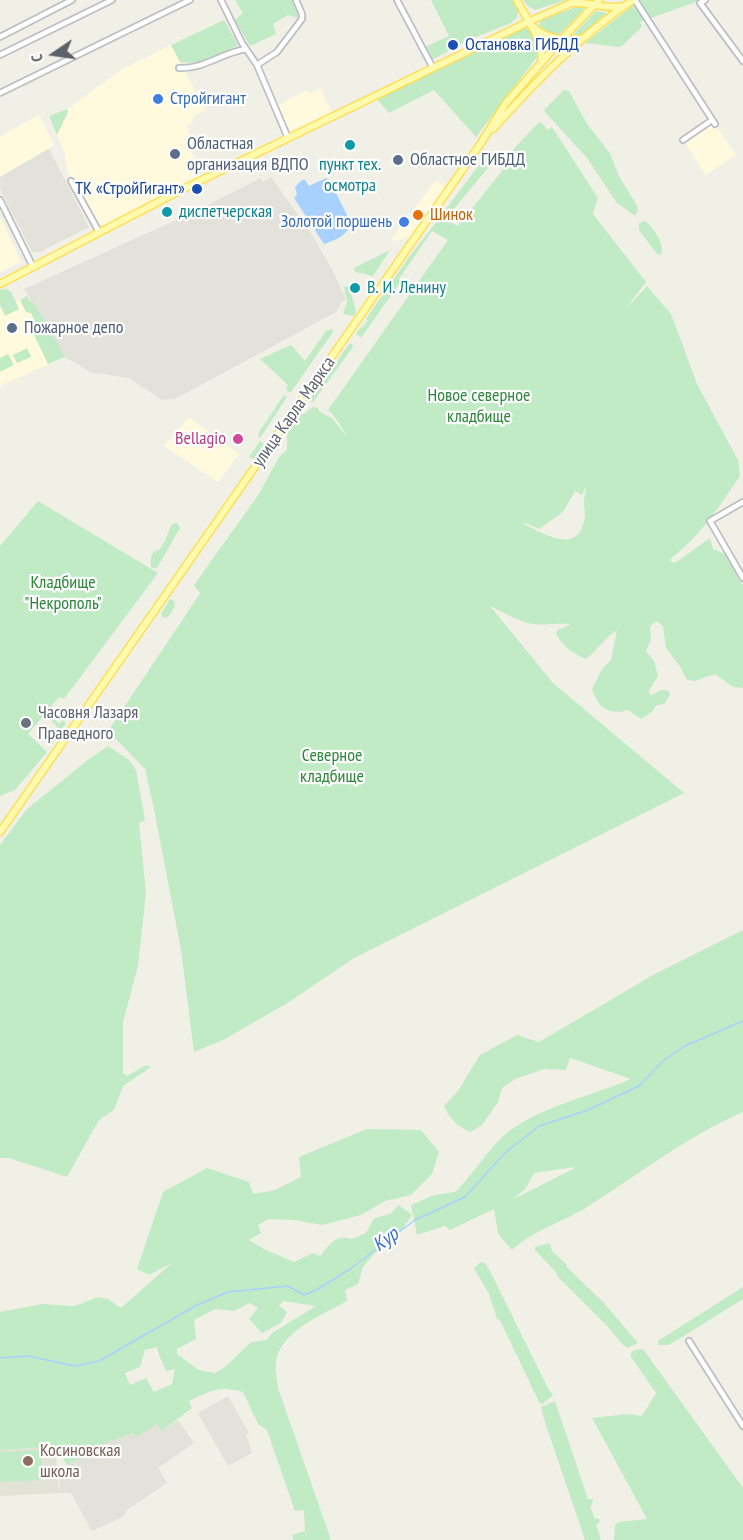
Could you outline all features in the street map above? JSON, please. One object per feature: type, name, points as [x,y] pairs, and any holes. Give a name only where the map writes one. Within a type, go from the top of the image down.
[{"type":"main road","points":[[517,0],[542,48],[541,62]]},
{"type":"main road","points":[[0,284],[183,189],[528,22],[576,2],[597,2],[618,7],[632,1]]},
{"type":"main road","points":[[481,143],[524,95],[585,38],[632,1]]},
{"type":"main road","name":"улица Карла Маркса","points":[[0,832],[481,143],[506,103],[597,2]]},
{"type":"main road","points":[[528,22],[542,34],[562,39],[585,38]]},
{"type":"street","points":[[0,37],[72,0]]},
{"type":"street","points":[[0,55],[112,0]]},
{"type":"street","points":[[0,93],[190,0]]},
{"type":"street","points":[[221,0],[246,49],[257,65],[288,138]]},
{"type":"street","points":[[257,65],[277,52],[302,19],[296,0]]},
{"type":"street","points":[[396,0],[433,68]]},
{"type":"street","points":[[632,1],[714,122],[683,140]]},
{"type":"street","points":[[702,2],[743,61]]},
{"type":"street","points":[[179,68],[201,67],[233,51],[246,49]]},
{"type":"street","points":[[71,181],[99,232]]},
{"type":"street","points":[[0,200],[33,267]]},
{"type":"street","points":[[743,502],[711,521],[743,578]]},
{"type":"street","points":[[688,1341],[743,1426]]},
{"type":"shaded area","name":"Стройгигант","points":[[171,45],[205,110],[194,116],[193,121],[187,125],[193,144],[190,145],[201,180],[146,208],[101,226],[96,223],[67,170],[65,154],[49,116],[67,109],[124,68]]},
{"type":"shaded area","points":[[320,88],[332,112],[290,132],[278,105],[307,90],[310,93]]},
{"type":"shaded area","points":[[39,115],[54,145],[0,177],[0,136]]},
{"type":"shaded area","points":[[712,120],[736,155],[706,175],[683,140]]},
{"type":"shaded area","points":[[49,149],[89,227],[40,252],[32,252],[0,189],[0,177]]},
{"type":"shaded area","points":[[271,177],[311,233],[334,273],[346,300],[342,301],[336,312],[175,399],[162,400],[129,378],[90,372],[65,357],[24,289],[192,213],[261,178],[263,182]]},
{"type":"shaded area","points":[[436,180],[448,189],[415,234],[398,241],[391,240]]},
{"type":"shaded area","points":[[0,217],[21,262],[0,272]]},
{"type":"shaded area","points":[[27,296],[34,303],[65,357],[0,386],[0,309]]},
{"type":"shaded area","points":[[189,417],[239,454],[218,482],[164,446]]},
{"type":"shaded area","points":[[228,1396],[249,1433],[246,1435],[252,1453],[228,1466],[198,1413]]},
{"type":"shaded area","points":[[178,1420],[194,1443],[158,1468],[167,1483],[127,1510],[123,1517],[92,1531],[71,1493],[61,1493],[58,1472],[72,1461],[87,1457],[85,1451],[105,1442],[132,1433],[136,1437],[157,1423],[162,1431]]},
{"type":"shaded area","name":"Косиновская школа","points":[[56,1447],[58,1483],[61,1493],[0,1496],[0,1450]]},
{"type":"green space","points":[[235,0],[292,0],[299,14],[297,18],[288,15],[273,24],[276,34],[250,46],[235,20],[243,13]]},
{"type":"green space","points":[[431,0],[515,0],[519,7],[517,17],[511,23],[468,40],[432,60],[425,47],[449,36]]},
{"type":"green space","points":[[523,0],[566,0],[535,10]]},
{"type":"green space","points":[[640,0],[701,0],[640,22],[642,27],[619,47],[585,43]]},
{"type":"green space","points":[[582,5],[585,6],[583,10],[559,35],[550,33],[539,26],[541,20]]},
{"type":"green space","points":[[596,11],[607,13],[581,35],[572,36]]},
{"type":"green space","points":[[224,20],[238,45],[201,63],[180,62],[171,45]]},
{"type":"green space","points":[[525,27],[533,35],[540,53],[476,137],[434,90],[389,113],[377,99],[471,49]]},
{"type":"green space","points":[[564,90],[569,91],[587,124],[610,153],[619,176],[636,204],[638,210],[635,216],[617,203],[587,158],[545,112],[544,110]]},
{"type":"green space","points":[[67,109],[68,112],[57,135],[49,116]]},
{"type":"green space","points":[[539,122],[547,130],[552,127],[598,198],[593,214],[646,282],[624,311],[647,286],[671,314],[697,384],[738,460],[740,476],[709,520],[671,558],[671,562],[675,563],[710,538],[713,549],[731,560],[743,585],[743,688],[733,687],[715,674],[695,681],[687,680],[666,648],[663,626],[656,621],[650,627],[651,640],[646,651],[654,661],[658,676],[648,692],[652,695],[661,690],[669,691],[670,695],[664,704],[656,705],[653,711],[641,719],[628,710],[609,711],[597,701],[592,689],[602,669],[611,660],[617,630],[586,659],[569,649],[556,634],[558,630],[571,624],[528,623],[490,606],[553,683],[684,793],[354,958],[289,1002],[225,1039],[194,1052],[181,950],[145,769],[108,731],[201,592],[194,585],[259,494],[279,457],[287,450],[287,431],[300,414],[304,414],[313,407],[318,408],[320,412],[332,418],[350,440],[328,410],[448,240],[432,231],[399,279],[401,281],[361,338],[356,334],[368,320],[366,319],[409,257],[438,220],[443,218],[458,226],[509,162],[506,157]],"holes":[[[587,484],[584,500],[585,516],[582,529],[576,536],[569,539],[551,537],[523,524],[526,523],[539,529],[563,512],[575,491],[582,495]]]},
{"type":"green space","points":[[488,153],[496,158],[449,215],[446,209]]},
{"type":"green space","points":[[645,221],[660,241],[661,255],[657,254],[639,230],[639,223]]},
{"type":"green space","points":[[388,251],[373,276],[355,272],[354,268]]},
{"type":"green space","points":[[348,286],[356,313],[354,316],[343,314],[347,301],[344,287]]},
{"type":"green space","points":[[6,289],[11,292],[19,309],[5,316],[0,305],[0,290]]},
{"type":"green space","points":[[27,296],[34,303],[65,357],[48,364],[33,333],[39,330],[31,313],[26,312],[20,300]]},
{"type":"green space","points":[[333,329],[291,392],[286,389],[288,385],[260,359],[291,345],[305,361],[326,331]]},
{"type":"green space","points":[[349,344],[353,347],[313,402],[310,402],[310,399]]},
{"type":"green space","points":[[27,348],[31,357],[17,363],[13,355]]},
{"type":"green space","points":[[8,354],[14,365],[0,372],[0,358]]},
{"type":"green space","points":[[284,395],[287,397],[260,438],[258,437],[259,432]]},
{"type":"green space","points":[[260,441],[267,446],[257,460],[249,457]]},
{"type":"green space","name":"Кладбище \"Некрополь\"","points":[[38,501],[158,573],[64,699],[59,697],[28,734],[47,752],[15,790],[0,796],[0,546]]},
{"type":"green space","points":[[177,523],[180,528],[157,568],[152,568],[151,560],[154,551],[159,550],[165,541],[172,524]]},
{"type":"green space","points":[[170,599],[174,601],[175,606],[169,616],[164,618],[161,614]]},
{"type":"green space","points":[[50,714],[59,724],[63,720],[66,723],[52,744],[47,740],[57,727],[48,717]]},
{"type":"green space","points":[[108,746],[129,760],[136,770],[145,820],[139,823],[146,893],[138,966],[123,1022],[123,1073],[127,1076],[146,1065],[151,1067],[123,1086],[114,1110],[99,1120],[67,1177],[9,1158],[0,1158],[0,845],[27,809]]},
{"type":"green space","points":[[743,930],[743,1112],[702,1132],[587,1207],[529,1237],[512,1250],[498,1234],[494,1209],[450,1230],[445,1226],[417,1235],[411,1205],[434,1195],[455,1192],[497,1142],[511,1130],[561,1104],[631,1079],[570,1058],[566,1070],[544,1069],[515,1079],[502,1088],[498,1102],[482,1125],[470,1132],[454,1122],[444,1106],[458,1091],[480,1055],[517,1035],[539,1042],[653,975]],"holes":[[[575,1168],[514,1199],[526,1188],[534,1173]]]},
{"type":"green space","points":[[367,1129],[421,1130],[439,1152],[432,1174],[411,1195],[385,1201],[361,1215],[322,1225],[294,1220],[268,1219],[258,1225],[261,1233],[249,1240],[294,1262],[313,1253],[320,1256],[337,1239],[352,1239],[366,1233],[374,1218],[390,1214],[399,1205],[412,1215],[390,1247],[375,1253],[363,1267],[358,1284],[345,1290],[347,1301],[303,1326],[284,1343],[278,1353],[276,1376],[278,1388],[331,1540],[294,1540],[292,1535],[305,1531],[304,1510],[295,1511],[267,1430],[258,1424],[243,1392],[221,1389],[203,1394],[189,1401],[192,1408],[162,1431],[157,1424],[136,1437],[132,1433],[85,1451],[87,1457],[72,1461],[67,1465],[56,1447],[0,1450],[0,1312],[42,1304],[75,1306],[98,1297],[108,1299],[121,1308],[172,1263],[149,1275],[137,1269],[163,1192],[207,1168],[249,1182],[253,1194],[275,1190],[301,1177],[299,1157]],"holes":[[[283,1301],[316,1306],[272,1333],[267,1340],[251,1342],[225,1367],[215,1373],[199,1370],[177,1354],[177,1349],[196,1339],[194,1320],[215,1309],[234,1311],[250,1303],[258,1308],[249,1319],[262,1333],[281,1323],[287,1312],[279,1306]],[[157,1347],[166,1371],[175,1369],[172,1384],[154,1392],[146,1378],[130,1385],[125,1373],[140,1367],[145,1350]]]},
{"type":"green space","points":[[550,1243],[552,1251],[604,1303],[638,1343],[627,1348],[624,1346],[535,1250],[535,1247]]},
{"type":"green space","points":[[481,1262],[485,1263],[490,1271],[553,1395],[542,1404],[500,1320],[497,1319],[489,1294],[474,1268]]},
{"type":"green space","points":[[743,1287],[743,1299],[669,1345],[658,1345],[658,1341]]},
{"type":"green space","points":[[643,1349],[743,1488],[743,1540],[614,1540],[615,1526],[618,1522],[647,1519],[592,1418],[628,1414],[642,1416],[656,1393],[631,1357],[634,1350]]},
{"type":"green space","points":[[555,1401],[588,1499],[593,1499],[590,1506],[595,1519],[600,1520],[596,1524],[601,1540],[585,1540],[545,1422],[541,1407]]},
{"type":"green space","points":[[41,1450],[43,1480],[0,1482],[0,1452]]},
{"type":"water","points":[[326,178],[331,183],[351,223],[344,234],[324,244],[294,198],[297,195],[295,187],[302,180],[305,180],[309,186]]},
{"type":"waterway","name":"Кур","points":[[0,1358],[28,1356],[75,1366],[99,1361],[197,1305],[228,1292],[288,1286],[304,1295],[318,1289],[350,1269],[415,1220],[465,1197],[505,1153],[539,1126],[588,1110],[639,1086],[664,1060],[685,1046],[743,1021]]},
{"type":"place","name":"Остановка ГИБДД","points":[[453,45]]},
{"type":"place","name":"Стройгигант","points":[[158,99]]},
{"type":"place","name":"пункт тех. осмотра","points":[[350,145]]},
{"type":"place","name":"Областная организация ВДПО","points":[[175,154]]},
{"type":"place","name":"Областное ГИБДД","points":[[398,160]]},
{"type":"place","name":"ТК «СтройГигант»","points":[[197,189]]},
{"type":"place","name":"диспетчерская","points":[[167,212]]},
{"type":"place","name":"Шинок","points":[[418,215]]},
{"type":"place","name":"Золотой поршень","points":[[404,222]]},
{"type":"place","name":"В. И. Ленину","points":[[355,288]]},
{"type":"place","name":"Пожарное депо","points":[[12,328]]},
{"type":"place","name":"Bellagio","points":[[238,439]]},
{"type":"place","name":"Часовня Лазаря Праведного","points":[[26,723]]},
{"type":"place","name":"Косиновская школа","points":[[28,1461]]},
{"type":"park label","name":"Новое северное кладбище","points":[[479,406]]},
{"type":"park label","name":"Северное кладбище","points":[[332,766]]}]
